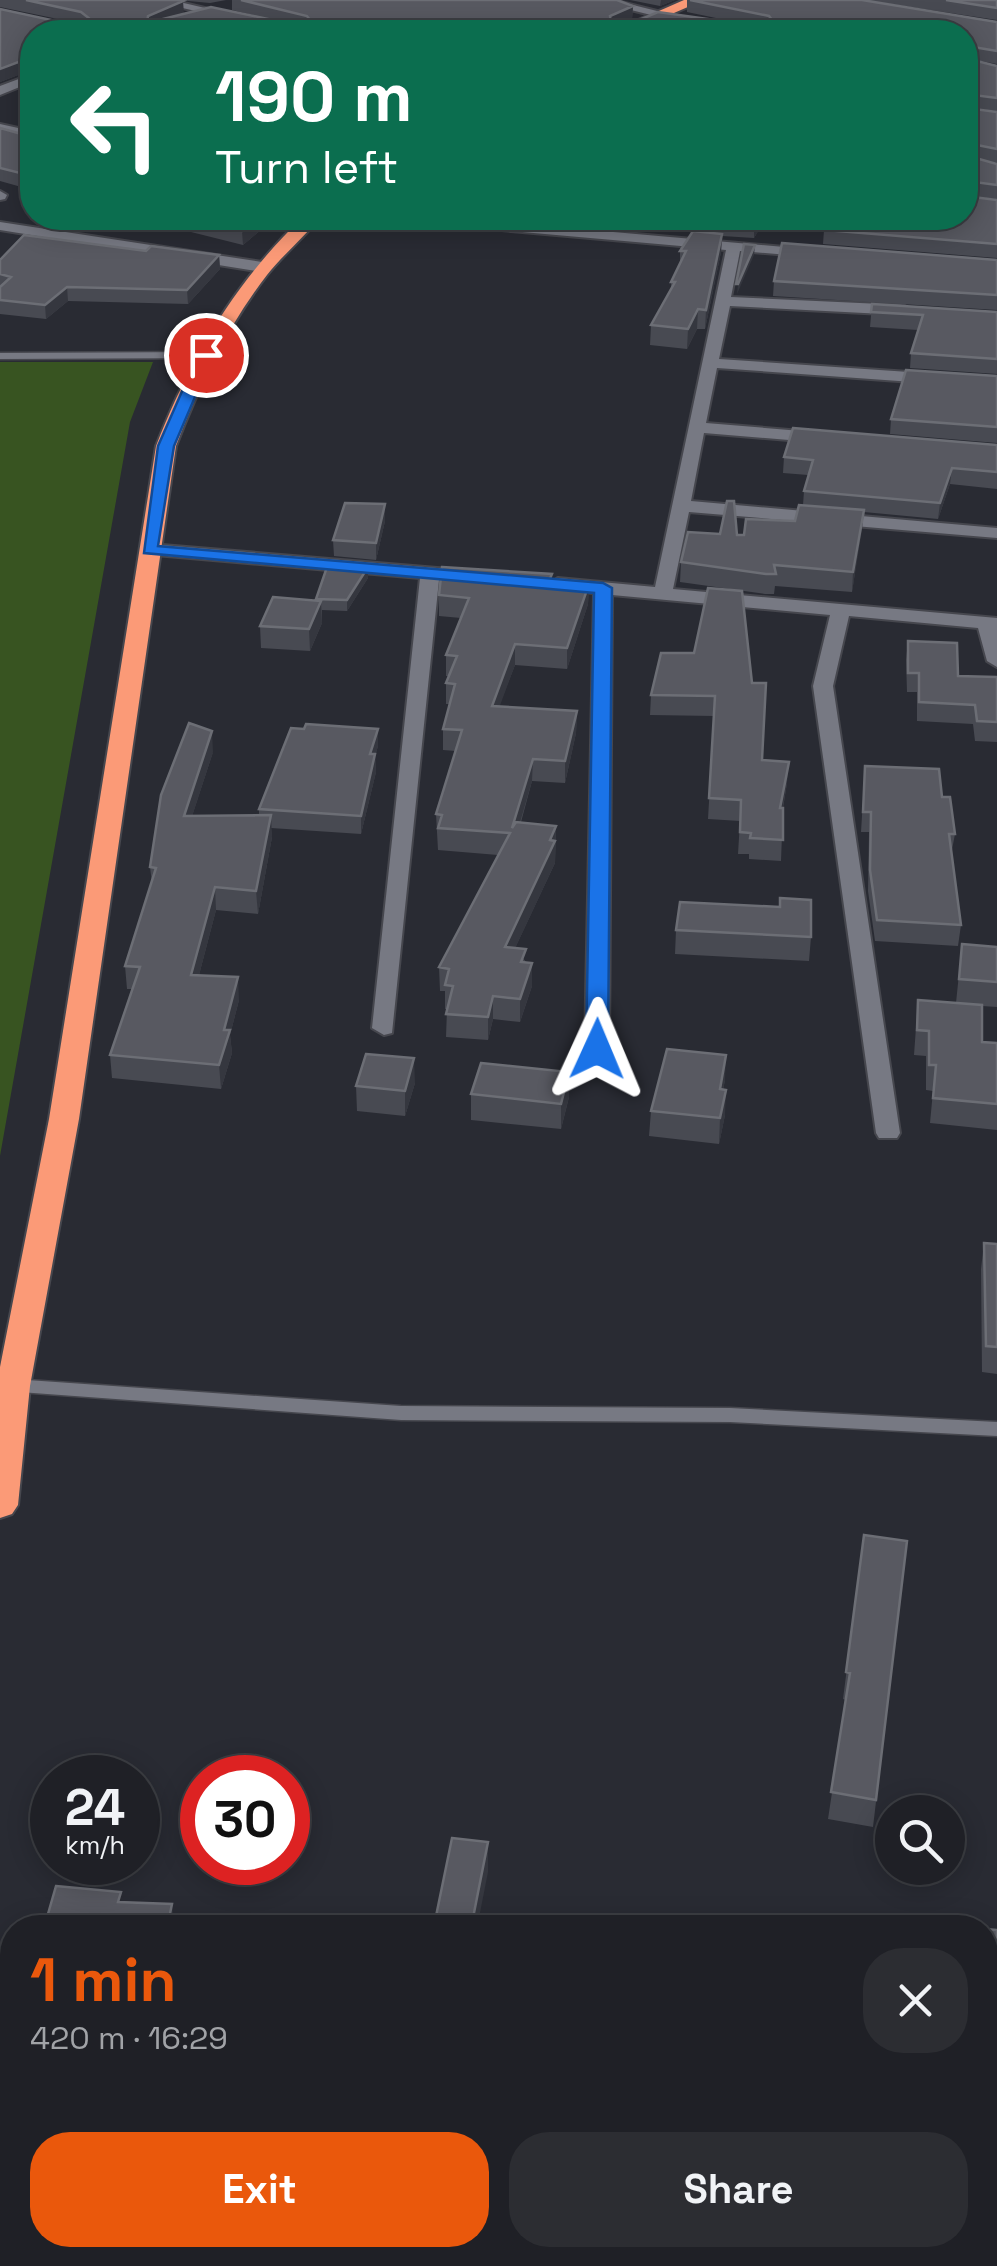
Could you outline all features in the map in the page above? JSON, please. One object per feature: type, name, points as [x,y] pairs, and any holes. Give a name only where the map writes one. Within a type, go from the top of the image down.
[{"type":"highway","points":[[650,20],[697,0]]},
{"type":"highway","points":[[0,1506],[13,1386],[64,1118],[166,446],[226,317],[262,268],[299,230]]},
{"type":"street","points":[[154,0],[246,20]]},
{"type":"street","points":[[192,18],[239,0]]},
{"type":"street","points":[[598,0],[687,20]]},
{"type":"street","points":[[25,230],[262,268]]},
{"type":"street","points":[[549,230],[830,254]]},
{"type":"street","points":[[663,593],[734,246]]},
{"type":"street","points":[[723,302],[913,311]]},
{"type":"street","points":[[711,363],[997,383]]},
{"type":"street","points":[[696,427],[846,440]]},
{"type":"street","points":[[681,506],[997,533]]},
{"type":"street","points":[[150,550],[488,578]]},
{"type":"street","points":[[384,1028],[430,573]]},
{"type":"street","points":[[545,583],[992,624],[997,660]]},
{"type":"street","points":[[597,1049],[603,588]]},
{"type":"street","points":[[841,609],[823,686],[888,1133]]},
{"type":"lane","points":[[0,356],[206,355]]},
{"type":"lane","points":[[13,1386],[401,1413],[730,1414],[997,1429]]},
{"type":"green space","points":[[0,362],[153,362],[130,422],[0,1156]]},
{"type":"building","points":[[26,0],[183,1],[148,16],[147,20],[89,20],[81,12]]},
{"type":"building","points":[[241,0],[617,0],[633,6],[610,16],[611,20],[310,20],[307,16]]},
{"type":"building","points":[[690,0],[862,0],[997,22],[997,51],[978,48],[978,20],[772,20],[769,16]]},
{"type":"building","points":[[946,0],[997,0],[997,8]]},
{"type":"building","points":[[211,7],[273,20],[159,20]]},
{"type":"building","points":[[0,9],[51,20],[20,20],[20,61],[0,69]]},
{"type":"building","points":[[658,12],[715,20],[639,20]]},
{"type":"building","points":[[978,61],[997,66],[997,98],[978,96]]},
{"type":"building","points":[[978,110],[997,112],[997,149],[978,145]]},
{"type":"building","points":[[0,128],[20,134],[20,173],[0,168]]},
{"type":"building","points":[[978,159],[997,164],[997,185],[978,182]]},
{"type":"building","points":[[978,198],[997,200],[997,244],[824,230],[978,230]]},
{"type":"building","points":[[693,231],[722,234],[706,310],[698,309],[688,329],[651,325],[675,282],[671,282],[686,251],[680,251]]},
{"type":"building","points":[[24,235],[146,251],[151,246],[219,255],[187,290],[67,287],[45,305],[0,300],[0,287],[11,277],[0,274],[0,260]]},
{"type":"building","points":[[782,243],[997,260],[997,295],[774,281]]},
{"type":"building","points":[[744,244],[755,245],[736,284]]},
{"type":"building","points":[[872,304],[997,312],[997,359],[911,353],[923,315],[871,312]]},
{"type":"building","points":[[906,370],[997,376],[997,427],[891,419]]},
{"type":"building","points":[[793,428],[997,445],[997,472],[952,468],[940,503],[804,491],[813,460],[784,457]]},
{"type":"building","points":[[727,501],[734,501],[737,535],[744,535],[746,519],[795,521],[799,505],[864,510],[853,572],[774,565],[776,574],[766,574],[681,562],[688,532],[720,534]]},
{"type":"building","points":[[345,503],[385,504],[376,543],[333,540]]},
{"type":"building","points":[[328,564],[368,567],[347,600],[316,599]]},
{"type":"building","points":[[442,567],[552,574],[549,581],[589,584],[567,648],[515,644],[492,706],[577,711],[565,761],[533,759],[512,828],[516,822],[556,826],[550,840],[555,841],[505,947],[526,949],[521,962],[532,963],[520,999],[493,996],[488,1017],[446,1014],[453,986],[445,985],[449,969],[439,967],[510,833],[438,828],[442,815],[436,814],[462,730],[443,729],[455,684],[446,683],[457,656],[446,655],[469,598],[439,595]]},
{"type":"building","points":[[708,588],[742,591],[752,683],[766,683],[762,760],[789,762],[780,808],[783,840],[750,838],[751,833],[740,832],[741,800],[709,798],[715,696],[651,695],[661,653],[694,653]]},
{"type":"building","points":[[273,597],[321,601],[309,629],[260,626]]},
{"type":"building","points":[[908,641],[957,643],[958,676],[997,677],[997,722],[977,721],[975,705],[919,702],[919,673],[908,673]]},
{"type":"building","points":[[189,723],[212,731],[184,816],[271,815],[256,891],[215,887],[191,975],[238,977],[224,1030],[230,1030],[219,1065],[110,1055],[140,967],[125,966],[156,868],[150,867],[161,795]]},
{"type":"building","points":[[306,724],[378,729],[370,754],[375,754],[361,816],[259,809],[291,728],[304,729]]},
{"type":"building","points":[[865,766],[939,769],[942,797],[950,797],[955,834],[949,834],[961,925],[877,920],[870,870],[871,812],[863,812]]},
{"type":"building","points":[[780,898],[811,900],[811,937],[676,930],[680,902],[780,907]]},
{"type":"building","points":[[962,944],[997,947],[997,982],[959,979]]},
{"type":"building","points":[[918,1000],[982,1005],[982,1042],[997,1043],[997,1104],[933,1098],[936,1065],[929,1065],[929,1031],[917,1030]]},
{"type":"building","points":[[667,1049],[726,1055],[720,1089],[726,1090],[720,1118],[651,1111]]},
{"type":"building","points":[[366,1054],[414,1058],[405,1091],[356,1086]]},
{"type":"building","points":[[481,1063],[569,1072],[561,1104],[471,1094]]},
{"type":"building","points":[[984,1243],[997,1244],[997,1347],[986,1346]]},
{"type":"building","points":[[864,1535],[907,1541],[875,1800],[831,1792],[850,1673],[846,1672]]},
{"type":"building","points":[[452,1838],[488,1842],[474,1915],[436,1915]]},
{"type":"building","points":[[56,1886],[121,1892],[118,1902],[172,1904],[170,1915],[48,1915]]},
{"type":"route","points":[[206,355],[189,385],[166,446],[150,550],[603,588],[597,1049]]}]
